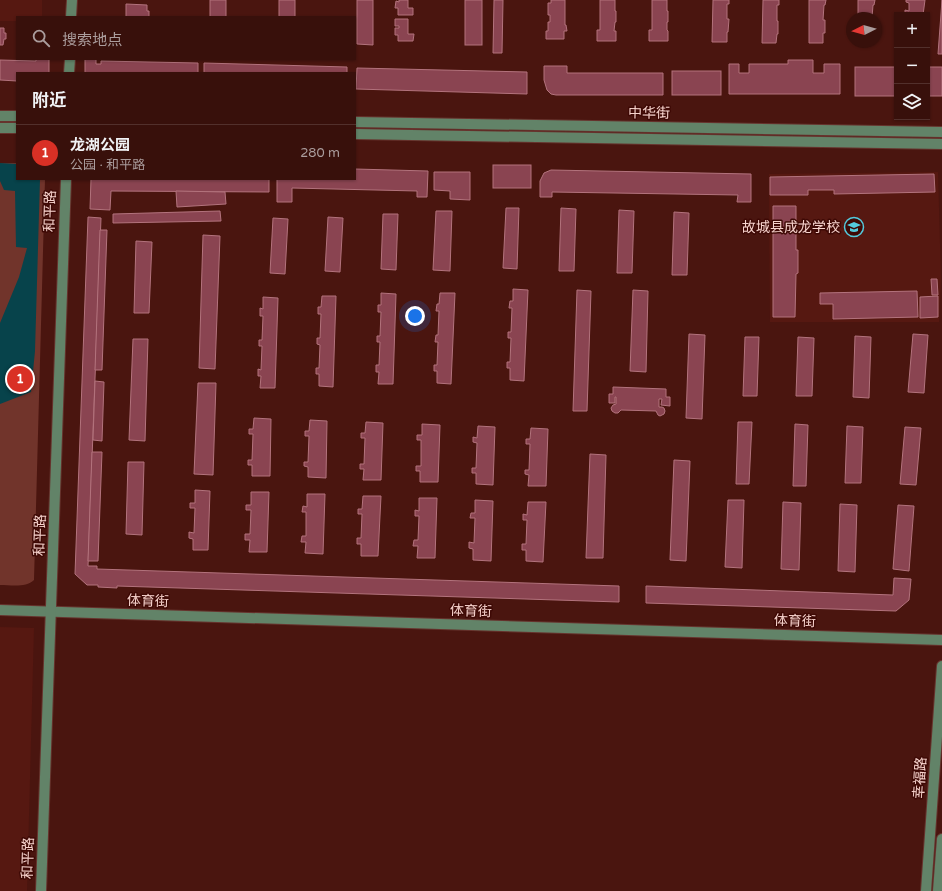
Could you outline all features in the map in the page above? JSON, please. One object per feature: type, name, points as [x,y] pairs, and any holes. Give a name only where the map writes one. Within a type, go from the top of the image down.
[{"type":"street","points":[[71,16],[72,0]]},
{"type":"street","points":[[69,72],[70,60]]},
{"type":"street","points":[[0,116],[16,116]]},
{"type":"street","name":"中华街","points":[[356,122],[942,132]]},
{"type":"street","points":[[0,128],[16,128]]},
{"type":"street","name":"中华街","points":[[356,134],[942,144]]},
{"type":"street","name":"和平路","points":[[41,891],[66,180]]},
{"type":"street","name":"体育街","points":[[0,610],[942,640]]},
{"type":"street","name":"幸福路","points":[[926,891],[942,666]]},
{"type":"street","points":[[938,891],[942,839]]},
{"type":"shaded area","points":[[0,0],[42,0],[42,16],[16,16],[16,21],[0,21]]},
{"type":"shaded area","points":[[0,163],[16,163],[16,180],[45,180],[34,580],[31,583],[18,586],[0,585]]},
{"type":"shaded area","name":"故城县成龙学校","points":[[938,172],[941,281],[939,322],[770,322],[769,174]]},
{"type":"shaded area","points":[[0,627],[34,628],[27,891],[0,891]]},
{"type":"water","points":[[0,163],[16,164],[16,180],[40,180],[35,351],[31,392],[0,404],[0,323],[19,277],[27,248],[16,247],[15,191],[4,190],[0,181]]},
{"type":"building","points":[[210,0],[226,0],[226,16],[210,16]]},
{"type":"building","points":[[279,0],[295,0],[295,16],[279,16]]},
{"type":"building","points":[[357,0],[373,0],[373,45],[357,44]]},
{"type":"building","points":[[399,0],[408,0],[408,8],[413,8],[413,15],[398,15],[398,8],[395,8],[396,1],[399,2]]},
{"type":"building","points":[[465,0],[482,0],[482,45],[465,45]]},
{"type":"building","points":[[494,0],[503,0],[502,53],[493,53]]},
{"type":"building","points":[[551,0],[565,0],[565,25],[567,31],[564,31],[564,39],[546,39],[548,22],[550,22],[550,15],[548,15],[548,3],[551,3]]},
{"type":"building","points":[[600,0],[615,0],[616,22],[614,31],[616,31],[616,41],[597,41],[597,30],[600,30]]},
{"type":"building","points":[[652,0],[667,0],[668,41],[649,41],[649,30],[652,30]]},
{"type":"building","points":[[713,0],[729,0],[729,4],[727,4],[727,19],[729,19],[727,42],[712,42]]},
{"type":"building","points":[[763,0],[779,0],[779,5],[777,5],[778,34],[776,43],[762,43]]},
{"type":"building","points":[[809,0],[826,0],[824,5],[823,20],[825,20],[825,33],[823,33],[823,43],[809,43]]},
{"type":"building","points":[[858,0],[875,0],[872,12],[858,12]]},
{"type":"building","points":[[906,0],[925,0],[923,12],[905,12],[905,10],[909,11],[909,3],[906,2]]},
{"type":"building","points":[[942,0],[942,54],[938,54]]},
{"type":"building","points":[[126,4],[147,5],[149,16],[126,16]]},
{"type":"building","points":[[395,19],[408,19],[408,34],[414,34],[413,41],[398,41],[398,35],[395,35],[395,28],[399,28],[399,26],[395,26]]},
{"type":"building","points":[[0,28],[4,28],[4,33],[6,33],[6,39],[4,39],[3,45],[0,45]]},
{"type":"building","points":[[0,60],[49,60],[49,72],[16,72],[16,81],[0,80]]},
{"type":"building","points":[[85,60],[96,60],[96,64],[101,64],[101,61],[198,63],[198,72],[85,72]]},
{"type":"building","points":[[788,60],[813,60],[813,73],[824,73],[824,64],[840,64],[840,94],[729,94],[729,64],[739,64],[739,73],[749,73],[749,64],[788,64]]},
{"type":"building","points":[[204,63],[347,67],[347,72],[204,72]]},
{"type":"building","points":[[544,66],[567,66],[567,73],[663,73],[663,95],[551,94],[547,90],[544,80]]},
{"type":"building","points":[[855,67],[894,67],[894,96],[855,96]]},
{"type":"building","points":[[930,67],[942,67],[942,96],[930,96]]},
{"type":"building","points":[[357,68],[527,72],[527,94],[356,89]]},
{"type":"building","points":[[672,71],[721,71],[721,95],[672,95]]},
{"type":"building","points":[[493,165],[531,165],[531,188],[493,188]]},
{"type":"building","points":[[356,169],[428,171],[427,197],[417,197],[417,191],[292,188],[292,202],[277,202],[277,180],[356,180]]},
{"type":"building","points":[[551,170],[751,174],[751,202],[737,202],[738,195],[552,192],[552,197],[540,197],[540,181],[544,173]]},
{"type":"building","points":[[434,172],[470,172],[470,200],[450,199],[450,191],[434,190]]},
{"type":"building","points":[[934,174],[935,192],[834,194],[834,190],[808,190],[808,195],[770,195],[770,177]]},
{"type":"building","points":[[91,180],[269,180],[269,192],[111,191],[110,210],[90,209]]},
{"type":"building","points":[[176,191],[225,192],[226,204],[177,207]]},
{"type":"building","points":[[773,206],[796,206],[796,250],[798,250],[798,273],[796,274],[795,317],[773,317]]},
{"type":"building","points":[[506,208],[519,208],[517,269],[503,268]]},
{"type":"building","points":[[561,208],[576,209],[574,271],[559,271]]},
{"type":"building","points":[[619,210],[634,211],[632,273],[617,273]]},
{"type":"building","points":[[220,211],[221,221],[113,223],[113,214]]},
{"type":"building","points":[[436,211],[452,211],[450,271],[433,270]]},
{"type":"building","points":[[674,212],[689,213],[687,275],[672,275]]},
{"type":"building","points":[[383,214],[398,214],[396,270],[381,269]]},
{"type":"building","points":[[88,217],[101,218],[88,566],[97,566],[97,569],[619,586],[619,602],[117,586],[117,588],[87,585],[75,574]]},
{"type":"building","points":[[328,217],[343,218],[340,272],[325,271]]},
{"type":"building","points":[[273,218],[288,219],[285,274],[270,273]]},
{"type":"building","points":[[100,230],[107,230],[102,370],[95,370]]},
{"type":"building","points":[[203,235],[220,236],[215,369],[199,368]]},
{"type":"building","points":[[136,241],[152,242],[149,313],[134,313]]},
{"type":"building","points":[[931,279],[937,279],[938,295],[932,295]]},
{"type":"building","points":[[513,289],[528,290],[524,381],[510,380],[510,368],[507,368],[507,362],[510,362],[511,338],[508,338],[508,332],[511,332],[512,308],[509,308],[510,301],[513,301]]},
{"type":"building","points":[[577,290],[591,291],[587,411],[573,411]]},
{"type":"building","points":[[633,290],[648,291],[646,372],[630,371]]},
{"type":"building","points":[[917,291],[918,317],[833,319],[833,304],[820,304],[820,293]]},
{"type":"building","points":[[381,293],[396,294],[393,384],[378,384],[379,372],[376,372],[376,365],[379,365],[380,342],[377,342],[377,336],[380,336],[381,312],[378,312],[378,305],[381,305]]},
{"type":"building","points":[[440,293],[455,293],[451,384],[437,383],[437,371],[434,371],[434,365],[437,365],[438,342],[435,342],[436,335],[438,335],[439,311],[436,311],[437,304],[439,304]]},
{"type":"building","points":[[322,296],[336,296],[333,387],[319,386],[319,374],[316,374],[316,368],[319,368],[320,345],[317,344],[317,338],[320,338],[321,314],[318,314],[318,307],[321,307]]},
{"type":"building","points":[[938,296],[938,317],[920,318],[920,297]]},
{"type":"building","points":[[263,297],[278,298],[275,388],[260,388],[261,376],[258,376],[258,369],[261,370],[262,346],[259,346],[259,340],[262,340],[263,316],[260,316],[260,308],[263,309]]},
{"type":"building","points":[[689,334],[705,335],[702,419],[686,418]]},
{"type":"building","points":[[913,334],[928,335],[924,393],[908,392]]},
{"type":"building","points":[[855,336],[871,337],[869,398],[853,397]]},
{"type":"building","points":[[745,337],[759,337],[757,396],[743,396]]},
{"type":"building","points":[[798,337],[814,338],[812,396],[796,396]]},
{"type":"building","points":[[133,339],[148,339],[145,441],[129,440]]},
{"type":"building","points":[[95,381],[104,382],[102,441],[93,440]]},
{"type":"building","points":[[198,383],[216,383],[213,475],[194,474]]},
{"type":"building","points":[[613,387],[666,389],[666,397],[670,397],[670,406],[661,405],[662,399],[659,399],[659,407],[664,408],[665,411],[664,414],[660,416],[656,411],[621,410],[618,413],[615,413],[611,408],[616,404],[616,397],[615,403],[609,403],[609,394],[613,394]]},
{"type":"building","points":[[254,418],[271,419],[270,476],[252,476],[252,465],[248,465],[248,460],[252,460],[253,434],[249,434],[249,429],[253,429]]},
{"type":"building","points":[[310,420],[327,421],[326,478],[308,477],[308,467],[304,466],[304,462],[308,462],[309,436],[305,436],[305,431],[309,431]]},
{"type":"building","points":[[366,422],[383,423],[381,480],[363,480],[364,469],[360,469],[360,464],[364,464],[365,438],[361,438],[361,433],[365,433]]},
{"type":"building","points":[[738,422],[752,422],[749,484],[736,484]]},
{"type":"building","points":[[422,424],[440,425],[438,482],[420,482],[420,471],[416,471],[416,466],[421,466],[421,440],[417,440],[417,435],[422,435]]},
{"type":"building","points":[[795,424],[808,425],[806,486],[793,486]]},
{"type":"building","points":[[478,426],[495,427],[493,485],[476,484],[476,473],[472,473],[472,468],[476,468],[477,443],[473,442],[473,437],[477,438]]},
{"type":"building","points":[[847,426],[863,427],[861,483],[845,483]]},
{"type":"building","points":[[905,427],[921,428],[916,485],[900,484]]},
{"type":"building","points":[[531,428],[548,429],[546,486],[528,486],[529,475],[525,474],[525,470],[529,470],[530,444],[526,444],[526,439],[530,439]]},
{"type":"building","points":[[92,452],[102,452],[98,561],[88,561]]},
{"type":"building","points":[[590,454],[606,455],[603,558],[586,558]]},
{"type":"building","points":[[674,460],[690,461],[686,561],[670,560]]},
{"type":"building","points":[[128,462],[144,462],[142,535],[126,534]]},
{"type":"building","points":[[195,490],[210,491],[208,550],[193,550],[193,539],[189,538],[189,532],[194,533],[195,508],[190,508],[190,503],[195,503]]},
{"type":"building","points":[[251,492],[269,492],[267,552],[249,552],[250,540],[245,540],[245,534],[250,534],[251,510],[246,510],[246,505],[251,505]]},
{"type":"building","points":[[307,494],[325,494],[323,554],[305,553],[306,542],[301,542],[302,536],[306,536],[306,512],[302,512],[303,506],[307,507]]},
{"type":"building","points":[[363,496],[381,496],[378,556],[361,556],[361,544],[357,544],[357,538],[361,538],[362,514],[358,514],[358,509],[362,509]]},
{"type":"building","points":[[419,498],[437,498],[435,558],[417,558],[418,546],[413,546],[414,540],[418,540],[419,516],[415,516],[415,510],[419,511]]},
{"type":"building","points":[[475,500],[493,501],[491,561],[473,560],[473,549],[469,548],[469,542],[474,543],[475,518],[470,518],[471,513],[475,513]]},
{"type":"building","points":[[728,500],[744,500],[742,568],[725,567]]},
{"type":"building","points":[[528,502],[546,502],[543,562],[526,561],[526,550],[522,550],[522,544],[526,544],[527,520],[523,520],[523,514],[527,515]]},
{"type":"building","points":[[783,502],[801,503],[799,570],[781,569]]},
{"type":"building","points":[[840,504],[857,505],[855,572],[838,571]]},
{"type":"building","points":[[898,505],[914,506],[909,571],[893,569]]},
{"type":"building","points":[[894,578],[911,579],[909,600],[896,611],[646,603],[646,586],[893,595]]},
{"type":"place","name":"故城县成龙学校","points":[[854,227]]},
{"type":"place","name":"龙湖公园","points":[[20,379]]}]
